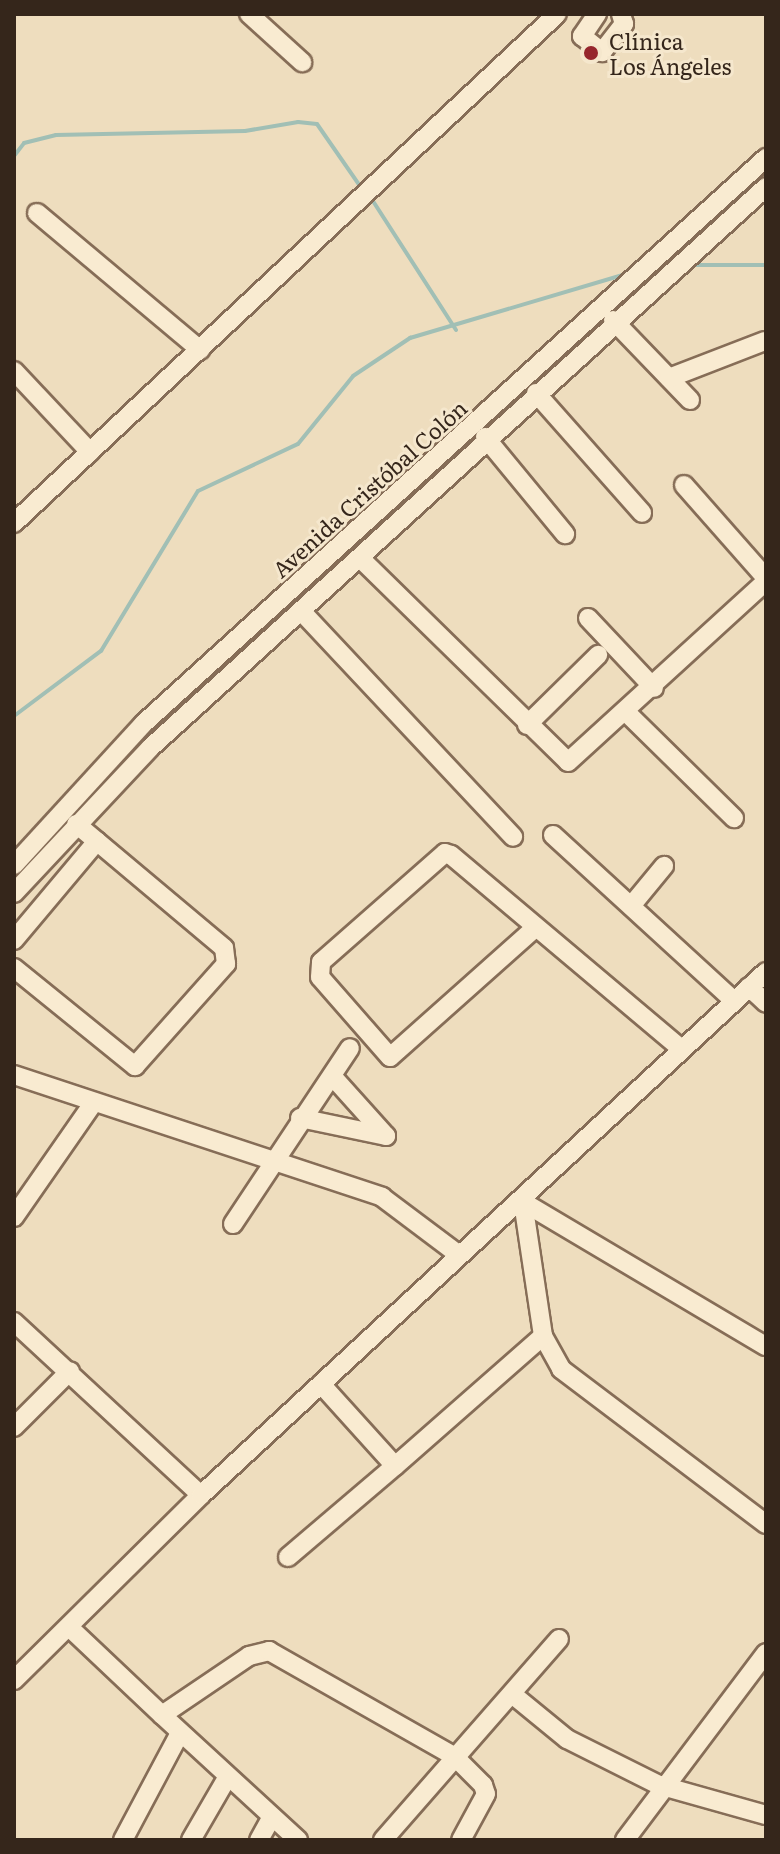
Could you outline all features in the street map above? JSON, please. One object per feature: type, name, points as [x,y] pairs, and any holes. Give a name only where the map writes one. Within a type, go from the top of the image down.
[{"type":"street","points":[[249,14],[302,62]]},
{"type":"street","points":[[14,523],[557,14]]},
{"type":"street","points":[[597,14],[582,36],[602,52],[624,24],[621,14]]},
{"type":"street","name":"Avenida Cristóbal Colón","points":[[14,865],[143,724],[766,158]]},
{"type":"street","name":"Avenida Cristóbal Colón","points":[[14,893],[76,824],[303,613],[485,437],[649,287],[766,187]]},
{"type":"street","points":[[37,213],[200,350]]},
{"type":"street","points":[[613,320],[690,400]]},
{"type":"street","points":[[669,378],[765,341]]},
{"type":"street","points":[[14,371],[90,452]]},
{"type":"street","points":[[536,393],[642,513]]},
{"type":"street","points":[[485,437],[565,534]]},
{"type":"street","points":[[360,558],[560,757],[577,761],[766,579],[684,485]]},
{"type":"street","points":[[303,613],[513,837]]},
{"type":"street","points":[[588,618],[654,688]]},
{"type":"street","points":[[527,725],[598,655]]},
{"type":"street","points":[[627,713],[734,818]]},
{"type":"street","points":[[14,968],[135,1066],[226,964],[224,948],[76,824]]},
{"type":"street","points":[[553,835],[734,1001]]},
{"type":"street","points":[[14,940],[97,841]]},
{"type":"street","points":[[535,928],[390,1057],[318,969],[445,853],[681,1049]]},
{"type":"street","points":[[631,906],[664,866]]},
{"type":"street","points":[[14,1680],[70,1628],[201,1495],[458,1254],[523,1202],[681,1049],[766,972]]},
{"type":"street","points":[[749,987],[766,1003]]},
{"type":"street","points":[[233,1224],[300,1118],[333,1077],[350,1048]]},
{"type":"street","points":[[14,1075],[382,1197],[458,1254]]},
{"type":"street","points":[[300,1118],[386,1136],[333,1077]]},
{"type":"street","points":[[14,1217],[94,1102]]},
{"type":"street","points":[[523,1202],[543,1336],[561,1369],[766,1524]]},
{"type":"street","points":[[523,1202],[766,1346]]},
{"type":"street","points":[[14,1322],[201,1495]]},
{"type":"street","points":[[288,1557],[543,1336]]},
{"type":"street","points":[[14,1427],[70,1371]]},
{"type":"street","points":[[321,1384],[395,1466]]},
{"type":"street","points":[[70,1628],[227,1778],[298,1840]]},
{"type":"street","points":[[383,1840],[559,1639]]},
{"type":"street","points":[[162,1715],[260,1650],[454,1756],[486,1794],[461,1840]]},
{"type":"street","points":[[625,1840],[659,1785],[766,1653]]},
{"type":"street","points":[[512,1694],[567,1739],[659,1785],[766,1815]]},
{"type":"street","points":[[123,1840],[180,1733]]},
{"type":"street","points":[[191,1840],[227,1778]]},
{"type":"street","points":[[259,1840],[271,1818]]},
{"type":"waterway","points":[[14,156],[24,143],[56,135],[245,131],[298,122],[317,124],[362,189]]},
{"type":"waterway","points":[[371,198],[456,330]]},
{"type":"waterway","points":[[689,265],[766,265]]},
{"type":"waterway","points":[[14,716],[101,651],[198,491],[298,444],[353,376],[410,338],[629,273]]},
{"type":"place","name":"Clínica Los Ángeles","points":[[591,53]]}]
